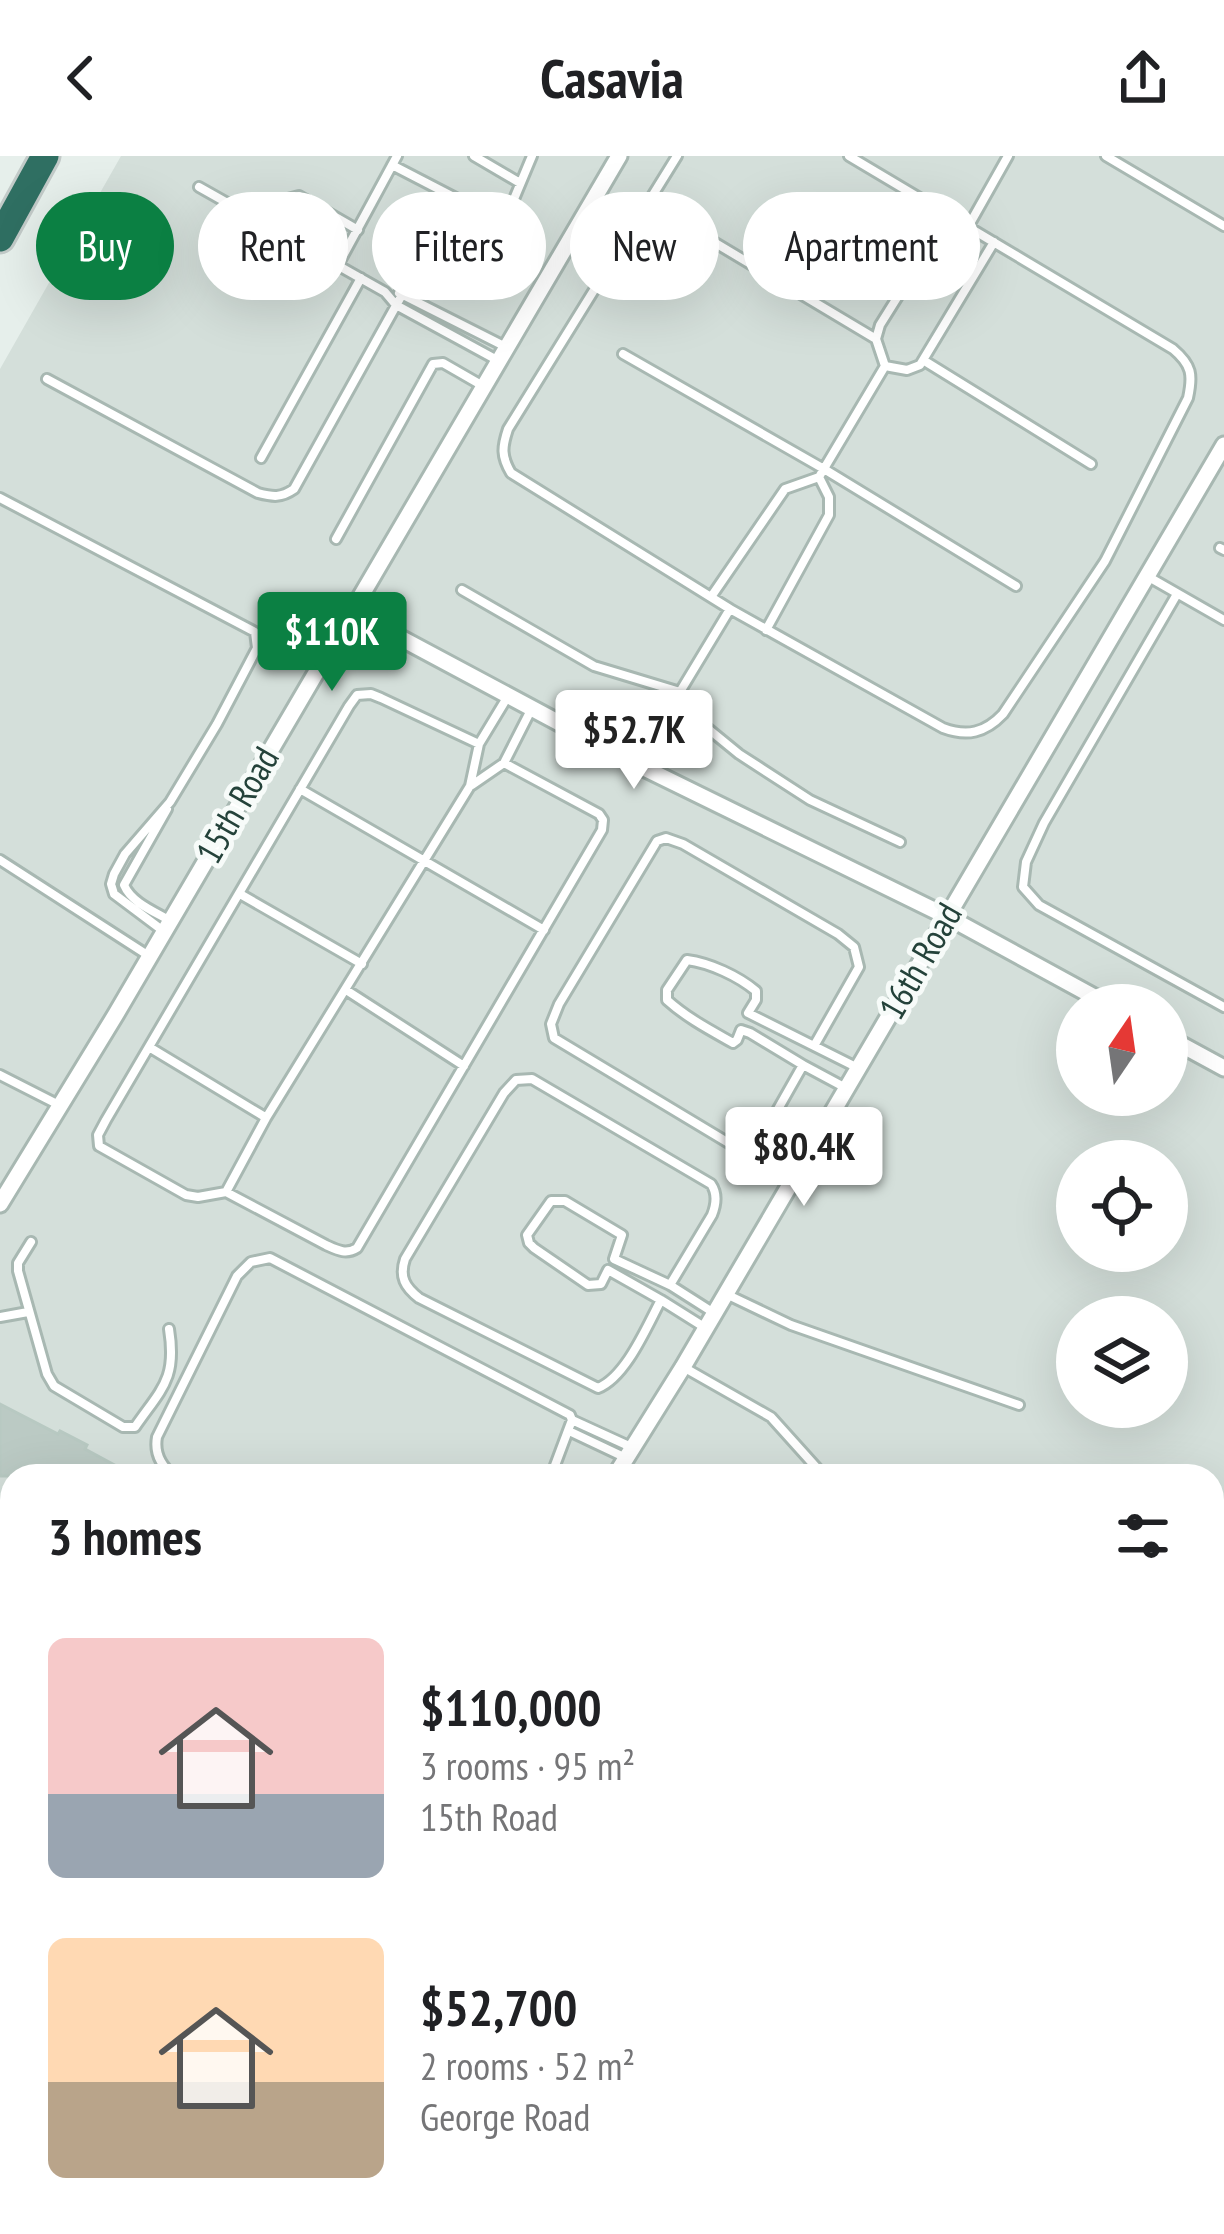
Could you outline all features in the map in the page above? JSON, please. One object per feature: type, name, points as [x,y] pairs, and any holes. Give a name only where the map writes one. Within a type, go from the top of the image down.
[{"type":"highway","points":[[0,238],[45,156]]},
{"type":"street","name":"15th Road","points":[[0,1204],[619,156]]},
{"type":"street","name":"16th Road","points":[[622,1464],[1224,445]]},
{"type":"street","points":[[350,611],[636,764],[946,916],[1071,984]]},
{"type":"street","points":[[1188,1048],[1224,1068]]},
{"type":"lane","points":[[474,156],[520,183]]},
{"type":"lane","points":[[516,192],[532,156]]},
{"type":"lane","points":[[677,156],[508,429],[504,460],[512,473],[730,609],[957,734],[992,725],[1003,715],[1105,561],[1187,398],[1190,370],[1173,349],[980,234]]},
{"type":"lane","points":[[849,156],[909,192]]},
{"type":"lane","points":[[980,206],[1008,156]]},
{"type":"lane","points":[[1106,156],[1224,226]]},
{"type":"lane","points":[[348,248],[394,160],[449,192]]},
{"type":"lane","points":[[199,187],[208,192]]},
{"type":"lane","points":[[348,224],[358,230]]},
{"type":"lane","points":[[885,366],[907,370],[920,365],[994,242]]},
{"type":"lane","points":[[719,245],[876,339]]},
{"type":"lane","points":[[348,271],[372,284]]},
{"type":"lane","points":[[261,458],[361,278]]},
{"type":"lane","points":[[392,300],[502,354]]},
{"type":"lane","points":[[47,379],[258,493],[284,496],[294,489],[399,300]]},
{"type":"lane","points":[[414,300],[502,354]]},
{"type":"lane","points":[[711,597],[784,490],[821,473],[885,366],[876,339],[895,300]]},
{"type":"lane","points":[[623,354],[1016,586]]},
{"type":"lane","points":[[923,360],[1091,464]]},
{"type":"lane","points":[[336,538],[433,364],[443,363],[483,386]]},
{"type":"lane","points":[[766,630],[830,515],[821,473]]},
{"type":"lane","points":[[0,497],[255,632],[257,648],[217,724],[170,802],[124,854],[111,884],[123,902],[166,926]]},
{"type":"lane","points":[[1147,575],[1224,620]]},
{"type":"lane","points":[[461,590],[594,666],[680,692],[706,727],[739,754],[809,800],[900,842]]},
{"type":"lane","points":[[1177,594],[1044,823],[1026,862],[1023,887],[1039,905],[1224,1006]]},
{"type":"lane","points":[[636,764],[730,609]]},
{"type":"lane","points":[[479,744],[381,698],[357,695],[98,1136],[99,1146],[186,1195],[226,1192],[326,1245],[351,1252],[602,830],[603,820],[589,807],[504,763]]},
{"type":"lane","points":[[226,1192],[266,1118],[470,786],[479,744],[508,696]]},
{"type":"lane","points":[[470,786],[504,763],[532,709]]},
{"type":"lane","points":[[300,789],[544,930]]},
{"type":"lane","points":[[803,1065],[760,1139],[737,1146],[554,1038],[551,1024],[559,1004],[657,841],[666,838],[683,844],[854,947],[860,968],[814,1046]]},
{"type":"lane","points":[[0,860],[149,956]]},
{"type":"lane","points":[[240,894],[362,964]]},
{"type":"lane","points":[[693,960],[752,986],[757,994],[741,1030],[736,1042],[722,1037],[668,1000],[667,991],[682,966],[693,960]]},
{"type":"lane","points":[[346,990],[464,1066]]},
{"type":"lane","points":[[748,1013],[858,1068]]},
{"type":"lane","points":[[741,1030],[846,1088]]},
{"type":"lane","points":[[149,1047],[266,1118]]},
{"type":"lane","points":[[0,1075],[60,1106]]},
{"type":"lane","points":[[661,1300],[618,1374],[598,1388],[419,1298],[406,1286],[402,1268],[504,1093],[524,1078],[715,1189],[712,1215],[670,1285]]},
{"type":"lane","points":[[560,1200],[622,1235],[608,1270],[601,1284],[588,1285],[529,1243],[527,1235],[551,1201],[560,1200]]},
{"type":"lane","points":[[31,1242],[17,1270],[54,1386],[123,1426],[135,1427],[173,1365],[169,1329]]},
{"type":"lane","points":[[162,1464],[157,1437],[236,1276],[263,1258],[278,1260],[566,1413],[570,1425],[555,1464]]},
{"type":"lane","points":[[614,1259],[670,1285],[710,1321]]},
{"type":"lane","points":[[608,1270],[710,1321]]},
{"type":"lane","points":[[724,1293],[791,1325],[1019,1405]]},
{"type":"lane","points":[[0,1317],[28,1312]]},
{"type":"lane","points":[[683,1367],[771,1418],[813,1464]]},
{"type":"lane","points":[[570,1425],[629,1453]]},
{"type":"shaded area","points":[[121,156],[1224,156],[1224,1464],[0,1464],[0,369],[39,300],[174,300],[174,192],[101,192]]},
{"type":"building","points":[[0,1404],[87,1445],[85,1449],[113,1464],[0,1464]]}]
